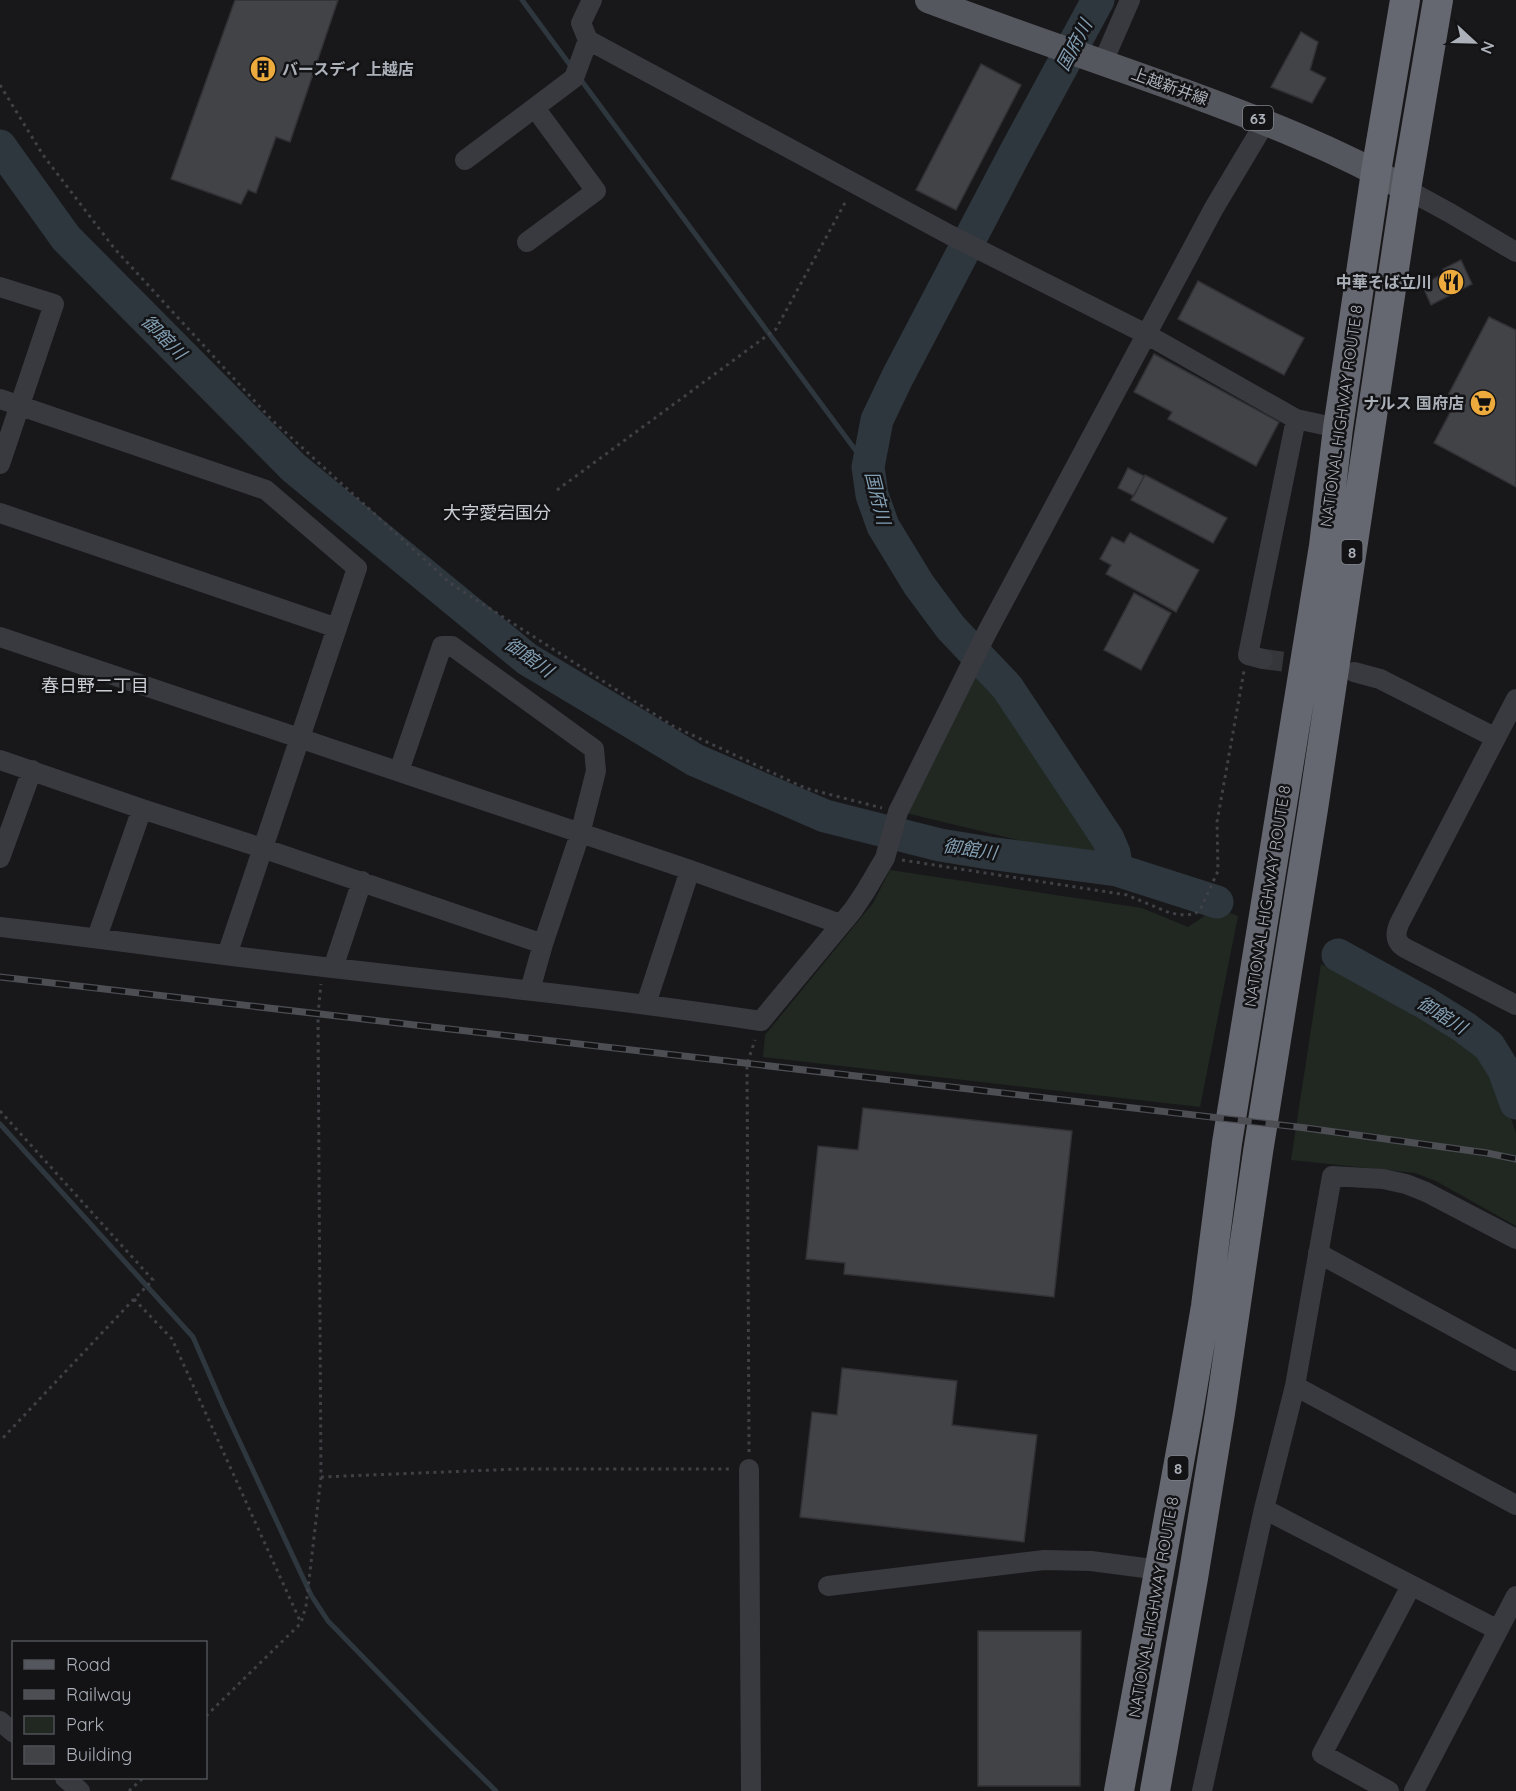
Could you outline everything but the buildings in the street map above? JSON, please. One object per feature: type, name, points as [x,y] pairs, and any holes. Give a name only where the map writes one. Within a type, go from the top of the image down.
[{"type":"highway","name":"NATIONAL HIGHWAY ROUTE 8","points":[[1119,1791],[1204,1316],[1227,1143],[1324,546],[1338,428],[1376,171],[1405,0]]},
{"type":"highway","name":"NATIONAL HIGHWAY ROUTE 8","points":[[1155,1791],[1216,1437],[1406,189],[1438,0]]},
{"type":"main road","name":"上越新井線","points":[[943,3],[1024,36],[1266,121],[1376,171],[1406,189]]},
{"type":"street","points":[[592,0],[581,23],[588,40],[950,235],[1146,334],[1296,419],[1338,428]]},
{"type":"street","points":[[1103,62],[1130,0]]},
{"type":"street","points":[[465,160],[574,78],[588,40]]},
{"type":"street","points":[[527,242],[596,191],[535,108]]},
{"type":"street","points":[[0,927],[646,1004],[761,1021],[866,892],[885,858],[898,812],[986,634],[1214,208],[1266,121]]},
{"type":"street","points":[[1406,189],[1516,252]]},
{"type":"street","points":[[0,287],[54,304],[0,464]]},
{"type":"street","points":[[0,399],[266,490],[357,568],[227,955]]},
{"type":"street","points":[[1255,657],[1296,419]]},
{"type":"street","points":[[0,513],[337,628]]},
{"type":"street","points":[[0,637],[690,870],[840,924]]},
{"type":"street","points":[[399,771],[442,646],[452,646],[594,748],[596,771],[580,834],[530,990]]},
{"type":"street","points":[[1354,672],[1380,679],[1496,738]]},
{"type":"street","points":[[1516,699],[1398,924],[1396,935],[1405,948],[1516,1005]]},
{"type":"street","points":[[0,760],[543,944]]},
{"type":"street","points":[[0,858],[32,770]]},
{"type":"street","points":[[97,938],[142,809]]},
{"type":"street","points":[[646,1004],[690,870]]},
{"type":"street","points":[[328,967],[362,881]]},
{"type":"street","points":[[1202,1791],[1264,1509],[1295,1386],[1332,1176],[1383,1179],[1406,1184],[1516,1239]]},
{"type":"street","points":[[1318,1253],[1516,1361]]},
{"type":"street","points":[[1295,1386],[1516,1505]]},
{"type":"street","points":[[749,1469],[751,1791]]},
{"type":"street","points":[[1264,1509],[1498,1630]]},
{"type":"street","points":[[828,1586],[1044,1560],[1090,1561],[1160,1570]]},
{"type":"street","points":[[1389,1791],[1322,1754],[1411,1586]]},
{"type":"street","points":[[1414,1791],[1516,1596]]},
{"type":"street","points":[[0,1721],[12,1731]]},
{"type":"street","points":[[66,1779],[81,1791]]},
{"type":"path","points":[[0,85],[44,155],[114,248],[272,420],[450,584],[673,726],[805,789],[898,812]]},
{"type":"path","points":[[557,490],[776,329],[856,183]]},
{"type":"path","points":[[885,858],[1128,895],[1170,913],[1195,914],[1201,908],[1218,871],[1217,822],[1255,657]]},
{"type":"path","points":[[207,1715],[301,1623],[306,1606],[321,1477],[318,1014],[328,967]]},
{"type":"path","points":[[321,1477],[519,1469],[749,1469],[747,1064],[761,1021]]},
{"type":"path","points":[[0,1111],[153,1280],[0,1441]]},
{"type":"path","points":[[134,1299],[172,1339],[301,1623]]},
{"type":"path","points":[[129,1791],[142,1779]]},
{"type":"green space","points":[[979,669],[1094,829],[1101,841],[1100,851],[1092,858],[906,813]]},
{"type":"green space","points":[[890,870],[1142,908],[1188,927],[1206,915],[1211,906],[1238,916],[1200,1107],[763,1057],[765,1035],[873,903]]},
{"type":"green space","points":[[1321,964],[1416,1011],[1477,1049],[1499,1084],[1516,1133],[1516,1226],[1436,1181],[1415,1173],[1291,1160]]},
{"type":"waterway","points":[[522,0],[573,69]]},
{"type":"waterway","name":"国府川","points":[[1098,0],[897,378],[877,420],[868,467],[872,495],[883,526],[919,585],[951,628],[1007,687],[1108,839],[1114,853],[1117,870]]},
{"type":"waterway","points":[[578,76],[868,467]]},
{"type":"waterway","name":"御館川","points":[[0,146],[66,238],[294,468],[527,659],[695,760],[825,816],[940,845],[1117,870],[1217,902]]},
{"type":"waterway","name":"御館川","points":[[1338,955],[1427,1004],[1489,1046],[1504,1070],[1516,1103]]},
{"type":"waterway","points":[[0,1124],[193,1337],[311,1595],[328,1621],[496,1791]]},
{"type":"tunnel","points":[[1263,659],[1316,666]]},
{"type":"railway","points":[[0,977],[1306,1128],[1516,1159]]},
{"type":"place","name":"バースデイ 上越店","points":[[263,69]]},
{"type":"place","name":"中華そば立川","points":[[1451,282]]},
{"type":"place","name":"ナルス 国府店","points":[[1483,403]]},
{"type":"district","name":"大字愛宕国分","points":[[497,512]]},
{"type":"district","name":"春日野二丁目","points":[[95,685]]}]
